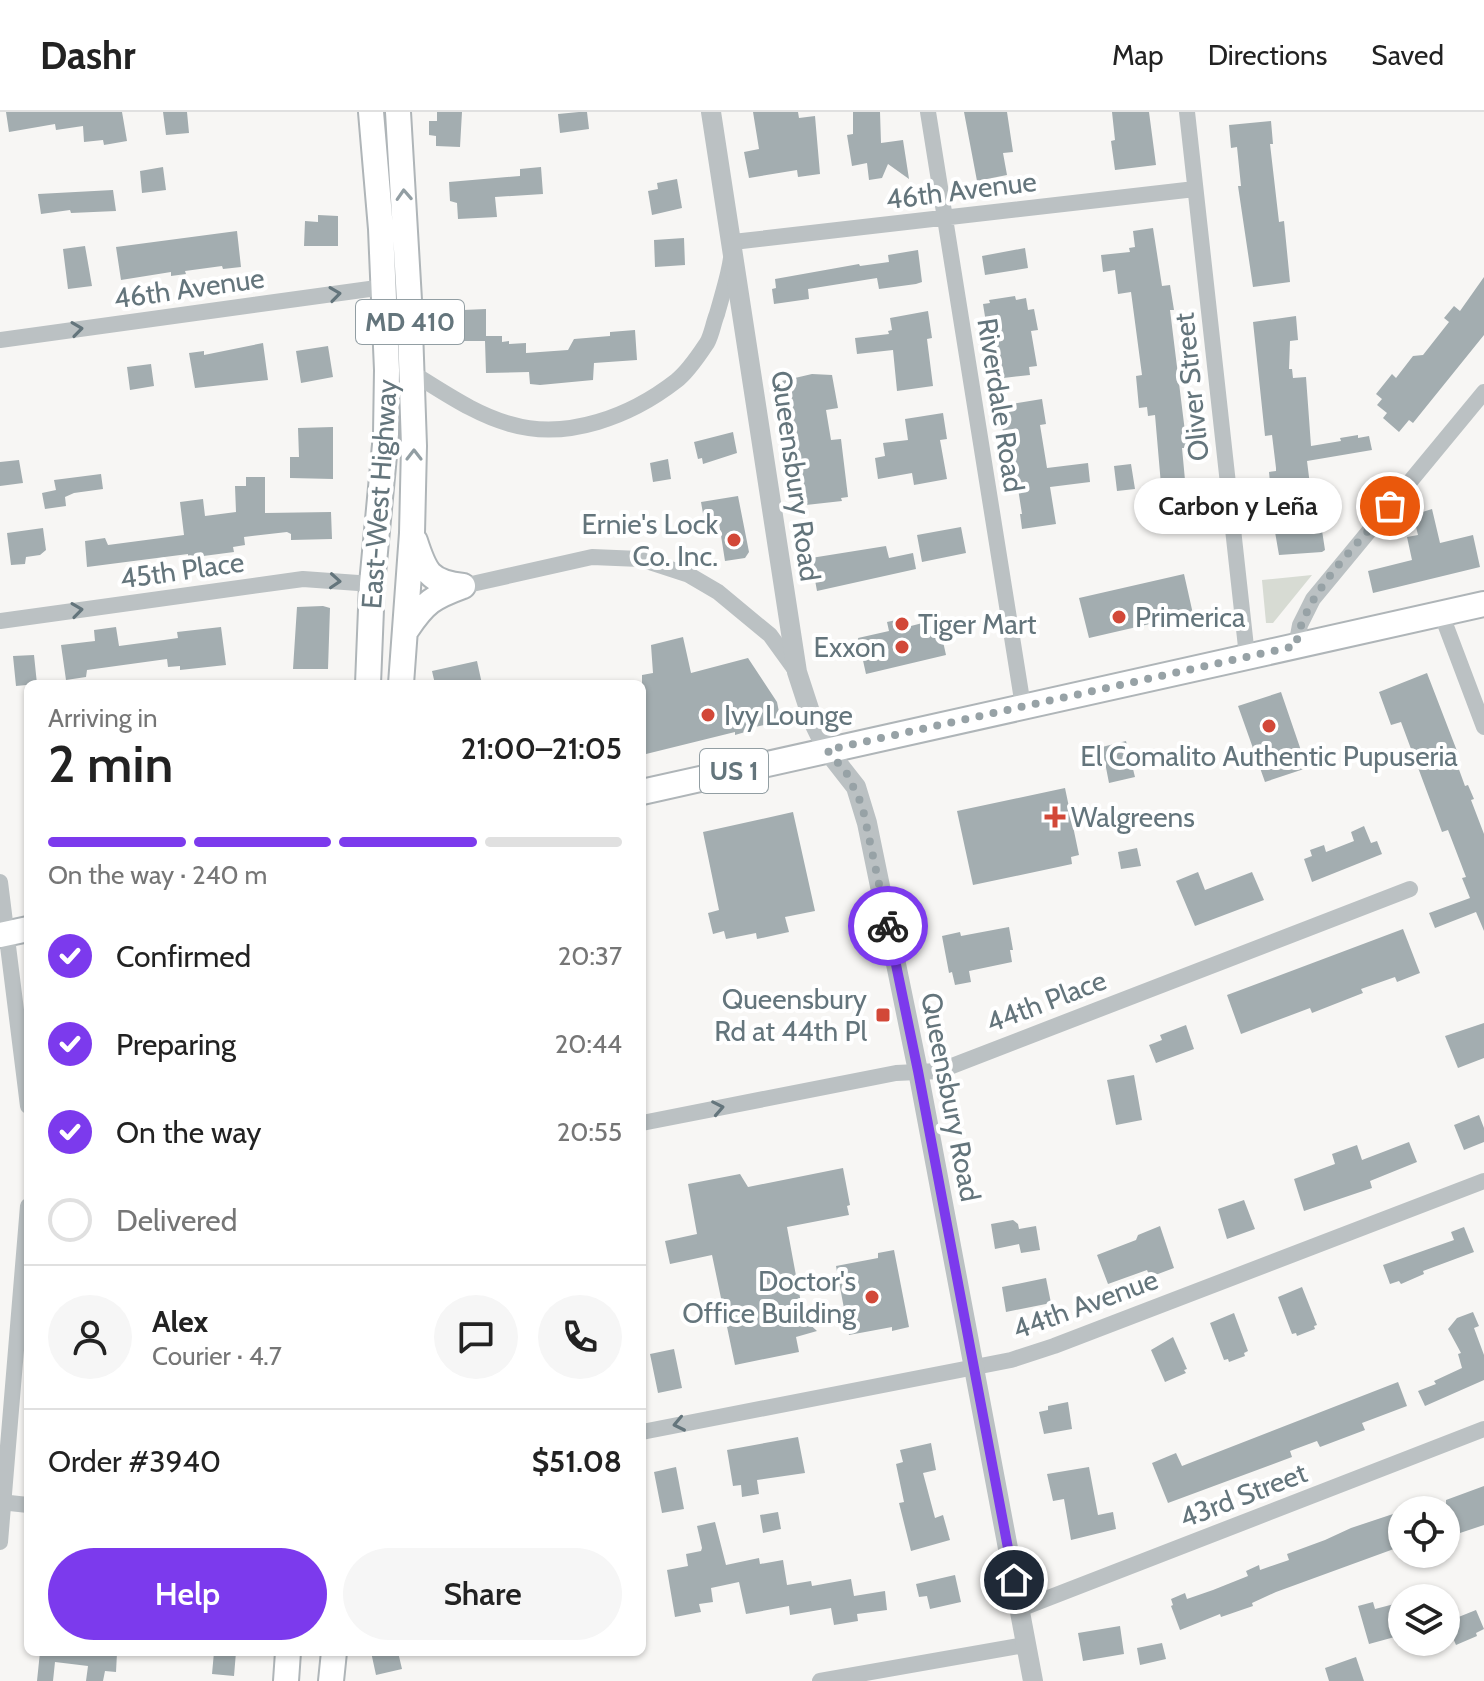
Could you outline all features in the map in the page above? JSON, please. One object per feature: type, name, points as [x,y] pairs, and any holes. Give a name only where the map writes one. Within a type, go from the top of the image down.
[{"type":"main road","name":"East-West Highway","points":[[368,680],[372,584],[386,434],[384,287],[371,112]]},
{"type":"main road","name":"East-West Highway","points":[[398,112],[412,373],[412,533],[401,680]]},
{"type":"main road","points":[[412,533],[427,572],[436,580],[463,586]]},
{"type":"main road","points":[[405,632],[423,605],[435,596],[463,586]]},
{"type":"main road","name":"US 1","points":[[646,791],[1484,604]]},
{"type":"main road","points":[[286,1681],[288,1656]]},
{"type":"main road","points":[[331,1681],[334,1656]]},
{"type":"street","name":"Queensbury Road","points":[[711,112],[797,672],[808,708],[827,750],[846,772],[862,805],[918,1071],[1033,1681]]},
{"type":"street","name":"Riverdale Road","points":[[928,112],[1023,706]]},
{"type":"street","name":"Oliver Street","points":[[1187,112],[1247,656]]},
{"type":"street","name":"46th Avenue","points":[[733,242],[1195,189]]},
{"type":"street","points":[[412,373],[481,414],[512,425],[537,429],[572,428],[617,415],[679,379],[706,344],[729,279],[733,242]]},
{"type":"street","name":"46th Avenue","points":[[0,340],[384,287]]},
{"type":"street","points":[[1296,646],[1300,625],[1313,599],[1484,392]]},
{"type":"street","points":[[463,586],[592,557],[640,559],[689,575],[718,592],[770,635],[797,672]]},
{"type":"street","name":"45th Place","points":[[0,621],[303,579],[372,584]]},
{"type":"street","points":[[1441,613],[1484,727]]},
{"type":"street","points":[[0,882],[11,933],[24,1058]]},
{"type":"street","name":"44th Place","points":[[646,1122],[896,1073],[939,1071],[1410,889]]},
{"type":"street","name":"44th Avenue","points":[[646,1431],[1011,1360],[1484,1181]]},
{"type":"street","points":[[0,1542],[24,1252]]},
{"type":"street","name":"43rd Street","points":[[1020,1609],[1484,1429]]},
{"type":"street","points":[[2,1502],[24,1505]]},
{"type":"street","points":[[820,1681],[1025,1645]]},
{"type":"shaded area","points":[[1312,575],[1273,623],[1266,623],[1262,580]]},
{"type":"building","points":[[6,112],[122,112],[127,141],[104,145],[103,140],[84,142],[83,126],[56,130],[55,124],[9,132]]},
{"type":"building","points":[[163,112],[187,112],[189,133],[166,135]]},
{"type":"building","points":[[437,112],[462,112],[460,147],[436,146],[436,136],[429,135],[429,121],[437,121]]},
{"type":"building","points":[[587,112],[589,129],[560,133],[558,114]]},
{"type":"building","points":[[753,112],[798,112],[799,118],[815,116],[820,174],[798,177],[797,170],[749,178],[744,152],[759,149]]},
{"type":"building","points":[[853,112],[880,112],[881,143],[903,140],[909,179],[888,164],[882,178],[869,180],[867,163],[852,166],[847,135],[853,134]]},
{"type":"building","points":[[964,112],[1007,112],[1013,152],[1003,153],[1007,175],[977,181]]},
{"type":"building","points":[[1112,112],[1149,112],[1156,165],[1115,170],[1111,141],[1115,140]]},
{"type":"building","points":[[1271,121],[1273,144],[1270,144],[1279,222],[1284,221],[1290,282],[1253,287],[1238,186],[1241,186],[1237,147],[1231,148],[1229,125]]},
{"type":"building","points":[[163,167],[166,190],[142,193],[140,171]]},
{"type":"building","points":[[541,167],[543,194],[495,197],[497,217],[458,219],[457,203],[450,201],[449,182],[520,176],[520,169]]},
{"type":"building","points":[[677,179],[682,208],[652,215],[648,191],[658,189],[657,183]]},
{"type":"building","points":[[113,190],[116,211],[71,213],[70,210],[41,214],[38,194]]},
{"type":"building","points":[[318,215],[338,216],[338,246],[304,246],[305,221],[318,222]]},
{"type":"building","points":[[1153,228],[1162,286],[1170,285],[1174,310],[1170,310],[1187,448],[1182,448],[1185,480],[1192,479],[1194,505],[1163,508],[1155,415],[1148,416],[1147,407],[1139,408],[1136,376],[1142,375],[1131,292],[1118,294],[1115,270],[1103,272],[1101,255],[1130,252],[1129,248],[1135,247],[1133,231]]},
{"type":"building","points":[[237,231],[241,267],[223,269],[222,266],[185,271],[186,274],[171,276],[171,272],[121,280],[116,247]]},
{"type":"building","points":[[684,238],[685,265],[655,267],[654,240]]},
{"type":"building","points":[[85,246],[92,286],[68,289],[63,249]]},
{"type":"building","points":[[1025,248],[1028,268],[985,275],[982,256]]},
{"type":"building","points":[[918,250],[922,282],[879,289],[877,278],[808,289],[809,299],[774,304],[772,289],[776,288],[775,279],[859,264],[889,262],[888,255]]},
{"type":"building","points":[[1484,277],[1484,335],[1413,423],[1409,420],[1399,432],[1383,418],[1387,413],[1377,405],[1382,399],[1376,394],[1392,374],[1396,378],[1413,356],[1423,355],[1449,322],[1444,318],[1454,306],[1460,311]]},
{"type":"building","points":[[1015,296],[1016,300],[1026,298],[1028,310],[1034,309],[1038,330],[1031,331],[1037,366],[1029,367],[1030,375],[995,379],[983,304],[990,303],[989,300]]},
{"type":"building","points":[[486,309],[486,336],[502,336],[502,342],[509,341],[509,344],[526,343],[526,353],[568,350],[574,339],[635,330],[637,360],[594,363],[593,380],[540,385],[530,384],[529,372],[486,373],[485,341],[441,341],[440,311]]},
{"type":"building","points":[[928,311],[932,338],[927,339],[933,386],[897,391],[893,350],[857,354],[855,338],[889,334],[888,331],[892,330],[890,318]]},
{"type":"building","points":[[1296,316],[1298,340],[1290,341],[1289,369],[1292,369],[1293,378],[1306,377],[1311,446],[1358,435],[1358,438],[1369,436],[1372,450],[1307,461],[1311,493],[1278,497],[1271,494],[1269,472],[1276,471],[1276,468],[1272,435],[1265,436],[1253,322]]},
{"type":"building","points":[[263,343],[268,380],[195,388],[189,353],[204,351],[204,355]]},
{"type":"building","points":[[328,346],[333,377],[301,383],[296,351]]},
{"type":"building","points":[[151,364],[154,386],[130,390],[127,367]]},
{"type":"building","points":[[812,374],[832,375],[838,408],[826,410],[831,440],[841,439],[848,497],[841,498],[842,501],[806,505],[799,450],[796,451],[782,381]]},
{"type":"building","points":[[1042,399],[1046,424],[1040,425],[1047,468],[1088,463],[1090,482],[1050,487],[1056,524],[1022,529],[1009,431],[1003,432],[999,406]]},
{"type":"building","points":[[943,413],[947,439],[940,440],[947,479],[914,485],[912,473],[878,479],[875,458],[885,456],[883,443],[908,440],[905,419]]},
{"type":"building","points":[[333,427],[333,479],[290,478],[290,457],[299,457],[298,428]]},
{"type":"building","points":[[733,432],[737,453],[703,464],[702,458],[698,459],[694,442]]},
{"type":"building","points":[[668,459],[671,479],[653,482],[650,463]]},
{"type":"building","points":[[19,460],[23,483],[0,486],[0,462]]},
{"type":"building","points":[[1131,464],[1135,489],[1117,491],[1114,466]]},
{"type":"building","points":[[101,474],[103,489],[74,493],[65,497],[66,506],[45,509],[42,493],[56,490],[54,480]]},
{"type":"building","points":[[246,477],[265,477],[265,513],[331,512],[332,539],[291,540],[291,534],[287,532],[244,537],[245,545],[233,547],[234,552],[188,558],[188,554],[87,567],[85,541],[105,538],[108,545],[184,535],[180,502],[203,499],[205,516],[236,512],[235,486],[246,486]]},
{"type":"building","points":[[738,496],[749,552],[745,558],[725,561],[719,523],[705,525],[701,502]]},
{"type":"building","points":[[1432,509],[1440,543],[1473,535],[1480,567],[1373,593],[1368,571],[1412,560],[1407,537],[1418,535],[1413,515]]},
{"type":"building","points":[[1321,524],[1325,550],[1279,555],[1275,532]]},
{"type":"building","points":[[961,527],[966,553],[922,562],[917,535]]},
{"type":"building","points":[[43,528],[46,550],[40,555],[26,557],[25,564],[11,565],[7,533]]},
{"type":"building","points":[[886,546],[889,558],[913,553],[916,569],[817,591],[811,558]]},
{"type":"building","points":[[1184,574],[1193,614],[1089,638],[1079,598]]},
{"type":"building","points":[[297,607],[330,608],[328,669],[293,669]]},
{"type":"building","name":"Exxon","points":[[905,618],[907,627],[938,619],[946,655],[866,674],[858,638],[889,631],[887,622]]},
{"type":"building","points":[[116,627],[119,646],[178,638],[177,632],[221,627],[226,665],[180,670],[180,666],[168,667],[167,659],[87,670],[86,677],[66,680],[61,645],[95,641],[94,630]]},
{"type":"building","points":[[683,637],[691,673],[748,658],[777,702],[780,717],[777,722],[735,735],[735,732],[646,754],[646,680],[642,680],[642,675],[653,673],[651,645]]},
{"type":"building","points":[[34,655],[37,680],[24,680],[24,685],[16,686],[13,656]]},
{"type":"building","points":[[477,661],[481,680],[434,680],[432,671]]},
{"type":"building","points":[[1427,673],[1484,834],[1484,931],[1476,912],[1435,928],[1429,913],[1470,898],[1462,878],[1466,877],[1448,830],[1442,832],[1401,722],[1391,725],[1379,692]]},
{"type":"building","name":"El Comalito Authentic Pupuseria","points":[[1281,692],[1307,768],[1265,782],[1238,706]]},
{"type":"building","points":[[1126,741],[1135,777],[1109,783],[1102,747]]},
{"type":"building","name":"Walgreens","points":[[1065,788],[1079,855],[1071,857],[1072,864],[973,885],[957,811]]},
{"type":"building","points":[[793,812],[815,911],[785,917],[789,932],[757,939],[756,933],[726,939],[724,931],[713,934],[708,913],[719,910],[703,832]]},
{"type":"building","points":[[1364,826],[1371,843],[1377,841],[1382,854],[1312,882],[1304,859],[1312,856],[1310,850],[1324,845],[1326,852],[1354,841],[1351,832]]},
{"type":"building","points":[[1137,848],[1141,866],[1121,869],[1118,852]]},
{"type":"building","points":[[1198,872],[1205,890],[1252,872],[1264,900],[1195,926],[1176,881]]},
{"type":"building","points":[[1009,927],[1012,962],[969,971],[971,982],[955,985],[952,972],[949,973],[942,936],[960,932],[961,936]]},
{"type":"building","points":[[1403,929],[1420,973],[1397,982],[1395,977],[1361,989],[1363,993],[1312,1013],[1310,1008],[1241,1034],[1227,995]]},
{"type":"building","points":[[1484,1023],[1484,1058],[1458,1068],[1445,1036]]},
{"type":"building","points":[[1186,1025],[1194,1049],[1156,1063],[1149,1045],[1162,1040],[1160,1035]]},
{"type":"building","points":[[1134,1075],[1142,1120],[1116,1125],[1107,1080]]},
{"type":"building","points":[[1479,1115],[1484,1128],[1484,1142],[1464,1150],[1454,1125]]},
{"type":"building","points":[[1409,1142],[1417,1162],[1370,1181],[1372,1188],[1304,1211],[1294,1179],[1335,1164],[1332,1154],[1357,1145],[1362,1160]]},
{"type":"building","points":[[843,1168],[849,1215],[787,1227],[804,1319],[817,1331],[796,1337],[799,1352],[735,1365],[712,1255],[670,1264],[665,1241],[697,1234],[688,1184],[740,1174],[748,1187]]},
{"type":"building","points":[[1244,1200],[1255,1229],[1227,1239],[1218,1209]]},
{"type":"building","points":[[1013,1220],[1019,1229],[1036,1226],[1040,1250],[1021,1253],[1019,1244],[995,1249],[991,1224]]},
{"type":"building","points":[[1160,1226],[1174,1268],[1150,1277],[1147,1270],[1108,1284],[1097,1255],[1136,1240],[1138,1235]]},
{"type":"building","points":[[1464,1227],[1474,1252],[1423,1271],[1424,1274],[1401,1284],[1399,1281],[1390,1284],[1383,1265],[1454,1240],[1451,1232]]},
{"type":"building","name":"Doctor's Office Building","points":[[894,1250],[909,1327],[849,1335],[836,1266],[878,1258],[878,1253]]},
{"type":"building","points":[[1046,1278],[1051,1303],[1006,1312],[1002,1287]]},
{"type":"building","points":[[1302,1287],[1317,1325],[1315,1329],[1297,1336],[1296,1333],[1292,1334],[1278,1297]]},
{"type":"building","points":[[1473,1312],[1479,1326],[1474,1328],[1484,1355],[1484,1380],[1425,1406],[1418,1391],[1462,1368],[1458,1354],[1461,1353],[1448,1329],[1457,1318]]},
{"type":"building","points":[[1234,1313],[1248,1351],[1244,1353],[1245,1356],[1229,1362],[1228,1359],[1224,1360],[1210,1323]]},
{"type":"building","points":[[1173,1337],[1187,1369],[1184,1370],[1186,1373],[1165,1382],[1151,1350]]},
{"type":"building","points":[[674,1349],[682,1388],[658,1393],[650,1354]]},
{"type":"building","points":[[1398,1382],[1407,1406],[1362,1423],[1365,1430],[1320,1447],[1317,1441],[1290,1451],[1292,1457],[1168,1503],[1152,1463],[1176,1453],[1182,1466]]},
{"type":"building","points":[[1068,1402],[1072,1429],[1044,1434],[1039,1412],[1048,1410],[1048,1406]]},
{"type":"building","points":[[798,1437],[805,1473],[757,1480],[759,1494],[742,1497],[741,1485],[733,1486],[727,1450]]},
{"type":"building","points":[[931,1443],[936,1470],[923,1473],[935,1518],[943,1515],[950,1540],[911,1551],[899,1503],[904,1502],[896,1464],[903,1462],[900,1450]]},
{"type":"building","points":[[676,1467],[684,1509],[662,1513],[654,1472]]},
{"type":"building","points":[[1089,1467],[1098,1515],[1113,1512],[1116,1529],[1071,1540],[1064,1499],[1053,1501],[1047,1474]]},
{"type":"building","points":[[1484,1486],[1484,1525],[1460,1533],[1460,1496],[1457,1496]]},
{"type":"building","points":[[778,1512],[781,1529],[763,1533],[760,1515]]},
{"type":"building","points":[[1388,1516],[1388,1551],[1276,1592],[1252,1603],[1253,1606],[1221,1617],[1220,1614],[1180,1630],[1171,1599],[1185,1593],[1187,1599],[1213,1590],[1248,1576],[1246,1571],[1259,1565],[1260,1570],[1289,1560],[1287,1554]]},
{"type":"building","points":[[715,1522],[726,1565],[759,1558],[760,1564],[783,1560],[787,1585],[811,1581],[812,1586],[851,1579],[854,1596],[885,1591],[887,1610],[857,1614],[858,1621],[834,1625],[831,1608],[790,1615],[789,1606],[746,1614],[739,1582],[711,1588],[713,1602],[699,1604],[701,1612],[675,1617],[667,1570],[688,1566],[686,1554],[701,1551],[702,1548],[697,1526]]},
{"type":"building","points":[[955,1575],[961,1602],[930,1609],[927,1596],[919,1597],[916,1584]]},
{"type":"building","points":[[1373,1602],[1375,1609],[1388,1606],[1388,1639],[1369,1644],[1358,1606]]},
{"type":"building","points":[[1476,1610],[1484,1629],[1476,1633],[1477,1636],[1460,1643],[1460,1616]]},
{"type":"building","points":[[1120,1626],[1124,1654],[1083,1661],[1078,1633]]},
{"type":"building","points":[[1162,1643],[1166,1659],[1140,1665],[1137,1648]]},
{"type":"building","points":[[40,1656],[117,1656],[116,1672],[105,1671],[103,1681],[86,1681],[88,1666],[55,1662],[53,1681],[37,1681]]},
{"type":"building","points":[[214,1656],[236,1656],[234,1676],[212,1674]]},
{"type":"building","points":[[372,1656],[399,1656],[402,1669],[376,1675]]},
{"type":"building","points":[[1356,1657],[1364,1681],[1329,1681],[1325,1668]]},
{"type":"way so far","points":[[888,926],[867,823],[856,787],[827,750],[1296,646],[1304,613],[1313,599],[1390,506]]},
{"type":"place","name":"Carbon y Leña","points":[[1390,506]]},
{"type":"place","name":"Ernie's Lock Co. Inc.","points":[[734,540]]},
{"type":"place","name":"Primerica","points":[[1119,617]]},
{"type":"place","name":"Tiger Mart","points":[[902,624]]},
{"type":"place","name":"Exxon","points":[[902,647]]},
{"type":"place","name":"Ivy Lounge","points":[[708,715]]},
{"type":"place","name":"El Comalito Authentic Pupuseria","points":[[1269,726]]},
{"type":"place","name":"Walgreens","points":[[1055,817]]},
{"type":"place","name":"Queensbury Rd at 44th Pl","points":[[883,1015]]},
{"type":"place","name":"Doctor's Office Building","points":[[872,1297]]},
{"type":"route","points":[[888,926],[972,1349],[1014,1580]]}]
